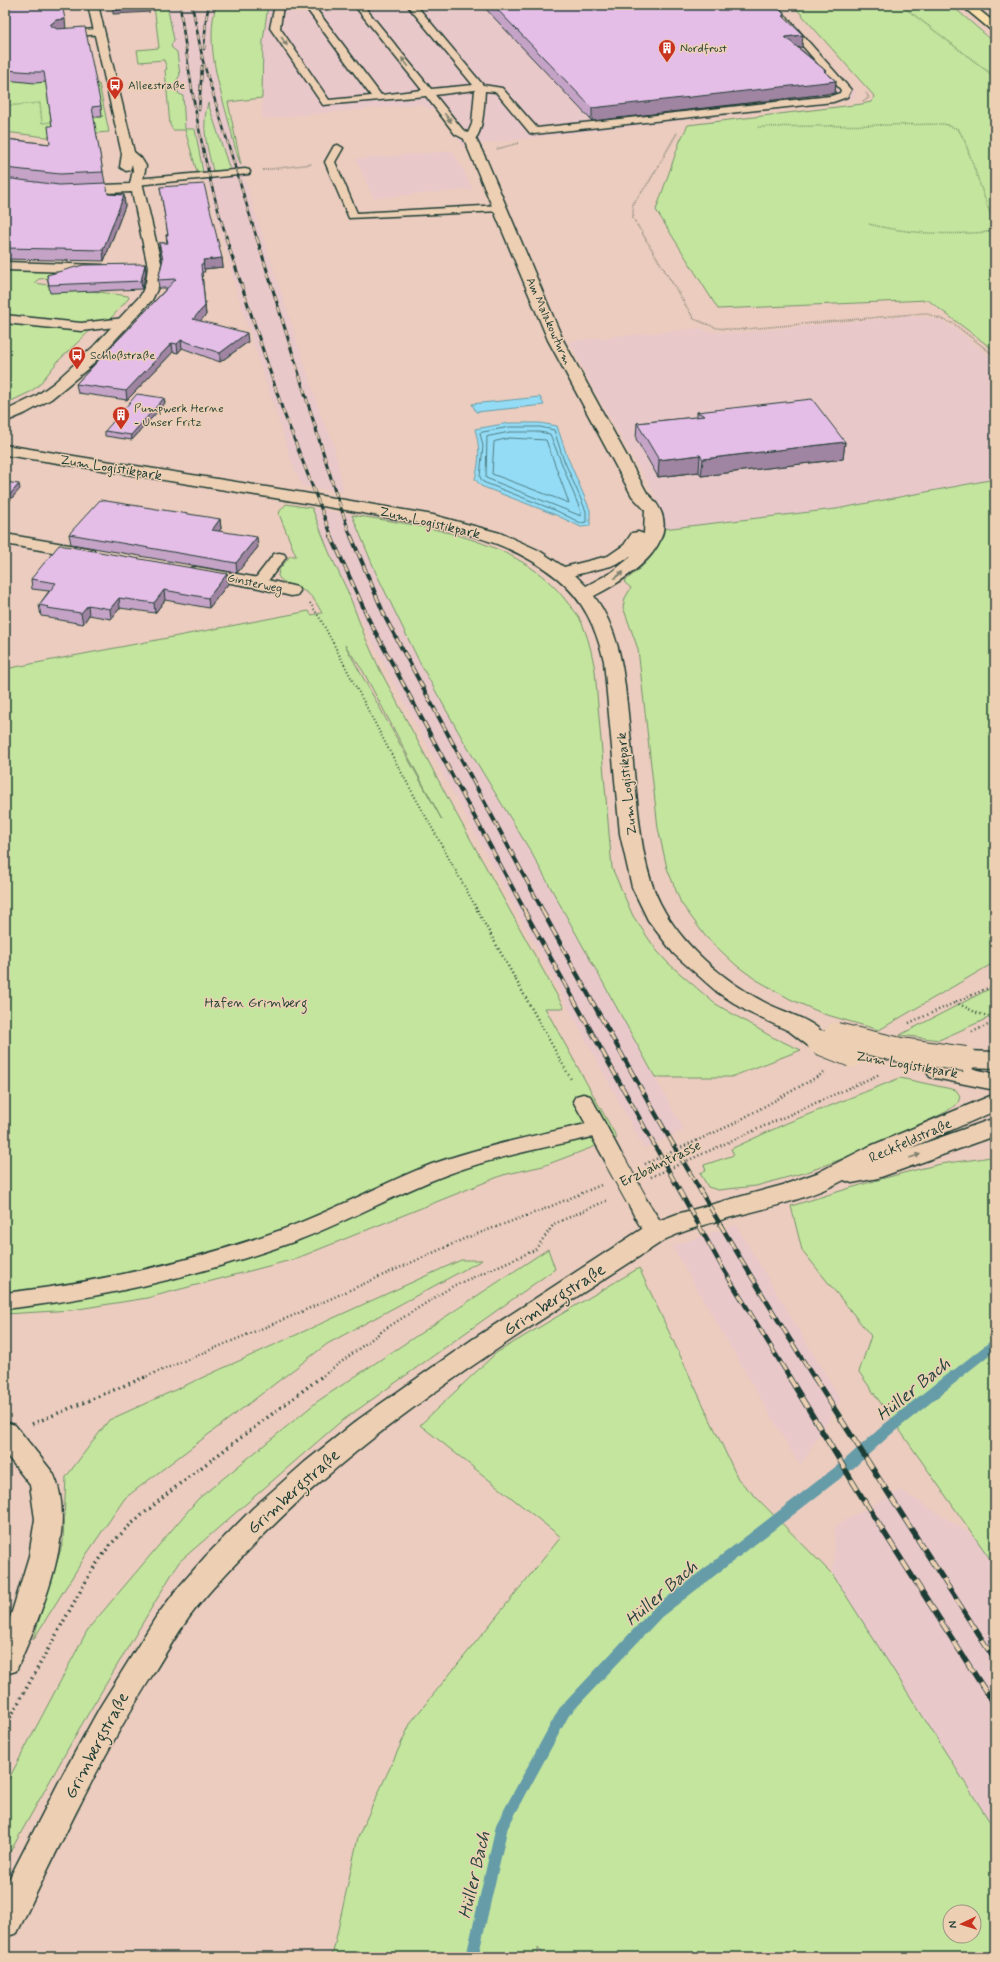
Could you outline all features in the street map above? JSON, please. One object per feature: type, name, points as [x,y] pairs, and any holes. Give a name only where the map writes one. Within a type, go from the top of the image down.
[{"type":"highway","points":[[966,5],[995,28]]},
{"type":"street","points":[[6,434],[77,370],[124,322],[147,297],[152,289],[154,281],[155,267],[136,183],[128,176],[125,164],[128,154],[92,5]]},
{"type":"street","name":"Am Malakowturm","points":[[470,139],[501,208],[545,317],[566,361],[640,496],[653,510],[654,533],[647,548],[633,565],[611,581],[585,594]]},
{"type":"street","points":[[61,190],[136,183]]},
{"type":"street","points":[[5,266],[118,269]]},
{"type":"street","points":[[140,268],[155,267]]},
{"type":"street","name":"Zum Logistikpark","points":[[6,434],[437,520],[509,542],[550,564],[585,594],[596,608],[609,640],[613,661],[630,834],[635,859],[649,903],[659,920],[674,939],[715,980],[754,1006],[802,1029],[819,1042],[853,1055],[972,1076],[995,1082]]},
{"type":"street","name":"Am Malakowturm","points":[[561,573],[584,568],[618,557],[630,549],[639,536],[642,525],[640,496]]},
{"type":"street","points":[[5,539],[105,556]]},
{"type":"street","name":"Ginsterweg","points":[[182,570],[259,583],[292,591]]},
{"type":"street","name":"Zum Logistikpark","points":[[802,1029],[836,1035],[870,1045],[911,1053],[965,1060],[995,1060]]},
{"type":"street","name":"Reckfeldstraße","points":[[728,1208],[788,1193],[826,1179],[876,1153],[995,1102]]},
{"type":"street","name":"Reckfeldstraße","points":[[826,1179],[878,1169],[995,1127]]},
{"type":"street","name":"Grimbergstraße","points":[[5,1922],[86,1762],[132,1679],[182,1603],[241,1537],[303,1479],[364,1429],[488,1342],[657,1232],[677,1223],[728,1208]]},
{"type":"street","points":[[5,1661],[26,1615],[43,1556],[49,1519],[43,1481],[6,1433]]},
{"type":"lane","points":[[279,5],[275,28],[326,103],[480,87],[499,90],[534,131],[833,98],[844,95],[846,90],[771,5]]},
{"type":"lane","points":[[308,5],[378,98]]},
{"type":"lane","points":[[358,5],[459,132],[470,139],[477,124],[480,87],[411,5]]},
{"type":"lane","points":[[58,34],[99,32]]},
{"type":"lane","points":[[338,148],[330,162],[352,216],[501,208]]},
{"type":"lane","points":[[136,183],[245,172]]},
{"type":"lane","points":[[5,319],[81,327],[124,322]]},
{"type":"lane","points":[[259,583],[279,557]]},
{"type":"lane","points":[[583,1101],[645,1216],[657,1232]]},
{"type":"lane","points":[[5,1301],[39,1298],[135,1281],[201,1264],[291,1234],[436,1171],[468,1159],[501,1149],[597,1129]]},
{"type":"path","points":[[902,5],[995,77]]},
{"type":"path","points":[[5,102],[5,106],[40,103],[42,123],[57,122]]},
{"type":"path","points":[[757,127],[944,124],[958,129],[964,139],[991,216],[991,226],[988,232],[964,234],[891,230],[869,224]]},
{"type":"path","points":[[678,128],[675,139],[633,204],[633,218],[694,319],[717,328],[736,330],[925,314],[940,316],[964,330],[995,356]]},
{"type":"path","points":[[245,172],[330,162]]},
{"type":"path","points":[[315,610],[389,750],[583,1101]]},
{"type":"path","points":[[905,1025],[995,985]]},
{"type":"path","points":[[955,1002],[977,1013],[995,1018]]},
{"type":"path","points":[[639,1167],[731,1125],[828,1072]]},
{"type":"path","name":"Erzbahntrasse","points":[[644,1181],[726,1143]]},
{"type":"path","points":[[6,1433],[292,1316],[466,1238],[542,1210],[603,1184]]},
{"type":"path","name":"Erzbahntrasse","points":[[5,1727],[92,1570],[110,1545],[130,1525],[178,1485],[385,1328],[453,1286],[535,1250],[554,1224],[611,1198]]},
{"type":"shaded area","points":[[167,5],[198,5],[201,25],[205,5],[216,5],[213,26],[212,56],[242,169],[230,170],[208,104],[206,140],[213,171],[203,172],[195,129],[185,130],[183,96],[178,93],[177,80],[180,75],[177,52],[171,45],[174,40]]},
{"type":"shaded area","points":[[268,5],[777,5],[855,91],[856,94],[853,97],[839,102],[463,146],[438,112],[419,104],[262,119],[263,41]]},
{"type":"shaded area","points":[[453,151],[473,189],[373,198],[356,159]]},
{"type":"shaded area","points":[[243,175],[321,415],[333,442],[344,492],[303,486],[295,471],[244,315],[205,178]]},
{"type":"shaded area","points":[[907,316],[934,318],[954,327],[995,361],[995,479],[836,509],[663,529],[663,515],[655,495],[592,387],[569,341],[702,328],[707,331],[736,333]]},
{"type":"shaded area","points":[[312,508],[352,515],[364,546],[463,740],[531,852],[684,1130],[644,1148],[388,672],[351,600],[329,552]]},
{"type":"shaded area","points":[[736,1225],[841,1400],[800,1466],[672,1246]]},
{"type":"shaded area","points":[[901,1490],[977,1538],[995,1566],[995,1830],[833,1575],[835,1526]]},
{"type":"green space","points":[[154,5],[167,5],[174,40],[171,45],[177,52],[180,75],[177,80],[178,93],[183,96],[185,129],[195,129],[203,172],[197,172],[185,130],[173,130],[170,125],[165,70],[167,69],[164,60],[139,62],[137,50],[159,48]]},
{"type":"green space","points":[[216,5],[268,5],[263,41],[262,98],[228,102],[241,165],[221,94],[215,65],[212,35]]},
{"type":"green space","points":[[793,5],[951,5],[995,43],[995,351],[928,300],[718,309],[656,210],[680,141],[688,125],[862,104],[871,102],[875,97]]},
{"type":"green space","points":[[5,75],[99,84],[109,132],[46,137],[5,132]]},
{"type":"green space","points":[[208,103],[230,170],[213,171],[205,129]]},
{"type":"green space","points":[[5,270],[65,272],[51,278],[39,279],[34,283],[128,296],[129,298],[111,318],[99,322],[58,361],[39,385],[30,392],[5,404]]},
{"type":"green space","points":[[995,479],[995,962],[879,1030],[824,1014],[790,999],[755,979],[736,965],[706,937],[681,903],[667,868],[658,828],[638,649],[623,607],[625,598],[631,588],[624,582],[649,560],[661,539],[663,529],[836,509]]},
{"type":"green space","name":"Hafen Grimberg","points":[[286,504],[312,508],[329,552],[348,592],[365,637],[379,668],[452,806],[564,1008],[545,1008],[617,1138],[543,1166],[503,1175],[295,1259],[147,1298],[72,1310],[5,1314],[5,669],[309,611],[311,615],[322,613],[316,602],[309,594],[283,582],[278,576],[279,570],[290,556],[296,556],[279,514]],"holes":[[[345,645],[363,671],[442,820]]]},
{"type":"green space","points":[[352,515],[439,530],[497,549],[524,563],[547,580],[574,610],[580,619],[585,632],[595,671],[612,868],[633,916],[657,951],[668,963],[714,1003],[772,1037],[801,1050],[731,1077],[655,1077],[531,852],[463,740],[421,665],[376,573]]},
{"type":"green space","points":[[995,986],[995,1015],[939,1040],[900,1035]]},
{"type":"green space","points":[[900,1078],[956,1090],[960,1096],[958,1103],[946,1112],[873,1147],[810,1171],[756,1186],[718,1190],[708,1187],[700,1173],[706,1171],[704,1165],[734,1155],[731,1149],[787,1123]]},
{"type":"green space","points":[[995,1156],[995,1566],[859,1372],[871,1336],[802,1250],[791,1206],[922,1168]]},
{"type":"green space","points":[[548,1249],[555,1269],[339,1423],[179,1562],[79,1729],[5,1861],[5,1786],[88,1629],[198,1499],[318,1401]]},
{"type":"green space","points":[[461,1260],[482,1260],[327,1344],[125,1498],[86,1555],[33,1640],[63,1542],[66,1477],[109,1420]]},
{"type":"green space","points":[[639,1268],[738,1479],[833,1575],[995,1830],[995,1957],[546,1957],[538,1948],[538,1957],[332,1957],[358,1837],[411,1722],[561,1537],[420,1425],[496,1353]]},
{"type":"water","points":[[540,397],[544,405],[476,412],[472,404]]},
{"type":"water","points":[[509,423],[540,423],[557,426],[567,456],[590,510],[590,526],[581,527],[556,515],[481,486],[475,479],[479,454],[475,429]]},
{"type":"building","points":[[5,5],[62,5],[65,19],[56,20],[50,25],[57,29],[85,27],[101,106],[92,107],[103,172],[60,174],[5,168],[5,139],[50,144],[48,126],[52,126],[44,72],[5,70]]},
{"type":"building","points":[[111,5],[149,5],[149,8],[113,10]]},
{"type":"building","name":"Nordfrost","points":[[493,5],[775,5],[785,15],[783,16],[803,35],[785,37],[836,81],[592,108]]},
{"type":"building","points":[[5,178],[59,185],[106,183],[108,194],[124,195],[103,250],[5,248]]},
{"type":"building","points":[[204,184],[222,258],[203,260],[204,264],[201,264],[205,306],[193,319],[247,333],[220,353],[181,340],[177,344],[172,343],[126,391],[76,384],[176,279],[158,280],[163,259],[159,243],[168,243],[160,187]]},
{"type":"building","points":[[145,264],[141,281],[49,285],[47,275],[83,265]]},
{"type":"building","points":[[137,394],[164,398],[131,435],[105,431]]},
{"type":"building","points":[[812,399],[845,442],[703,459],[700,455],[659,460],[637,423],[705,416],[697,412]]},
{"type":"building","points":[[5,482],[19,484],[5,500]]},
{"type":"building","points":[[100,500],[220,519],[212,530],[257,537],[236,563],[69,534]]},
{"type":"building","points":[[59,545],[227,574],[208,598],[164,590],[154,603],[119,598],[110,609],[88,605],[81,613],[47,608],[49,607],[39,605],[56,583],[31,579]]},
{"type":"waterway","name":"Hüller Bach","points":[[952,1378],[995,1344]]},
{"type":"waterway","name":"Hüller Bach","points":[[472,1957],[502,1826],[564,1712],[658,1612],[849,1464],[888,1429],[953,1377]]},
{"type":"railway","points":[[180,5],[198,123],[218,210],[227,239]]},
{"type":"railway","points":[[192,5],[203,61],[257,239]]},
{"type":"railway","points":[[204,49],[206,19],[209,5]]},
{"type":"railway","points":[[199,110],[202,66]]},
{"type":"railway","points":[[226,238],[282,408],[332,537]]},
{"type":"railway","points":[[257,238],[335,491],[351,537]]},
{"type":"railway","points":[[331,536],[370,622],[525,911]]},
{"type":"railway","points":[[351,536],[386,619],[543,911]]},
{"type":"railway","points":[[524,910],[722,1267],[790,1378]]},
{"type":"railway","points":[[542,910],[607,1029],[674,1146],[743,1263],[814,1378]]},
{"type":"railway","points":[[789,1377],[868,1507],[995,1706]]},
{"type":"railway","points":[[814,1377],[995,1660]]},
{"type":"place","name":"Nordfrost","points":[[667,63]]},
{"type":"place","name":"Alleestraße","points":[[115,100]]},
{"type":"place","name":"Schloßstraße","points":[[77,370]]},
{"type":"place","name":"Pumpwerk Herne - Unser Fritz","points":[[121,430]]}]
